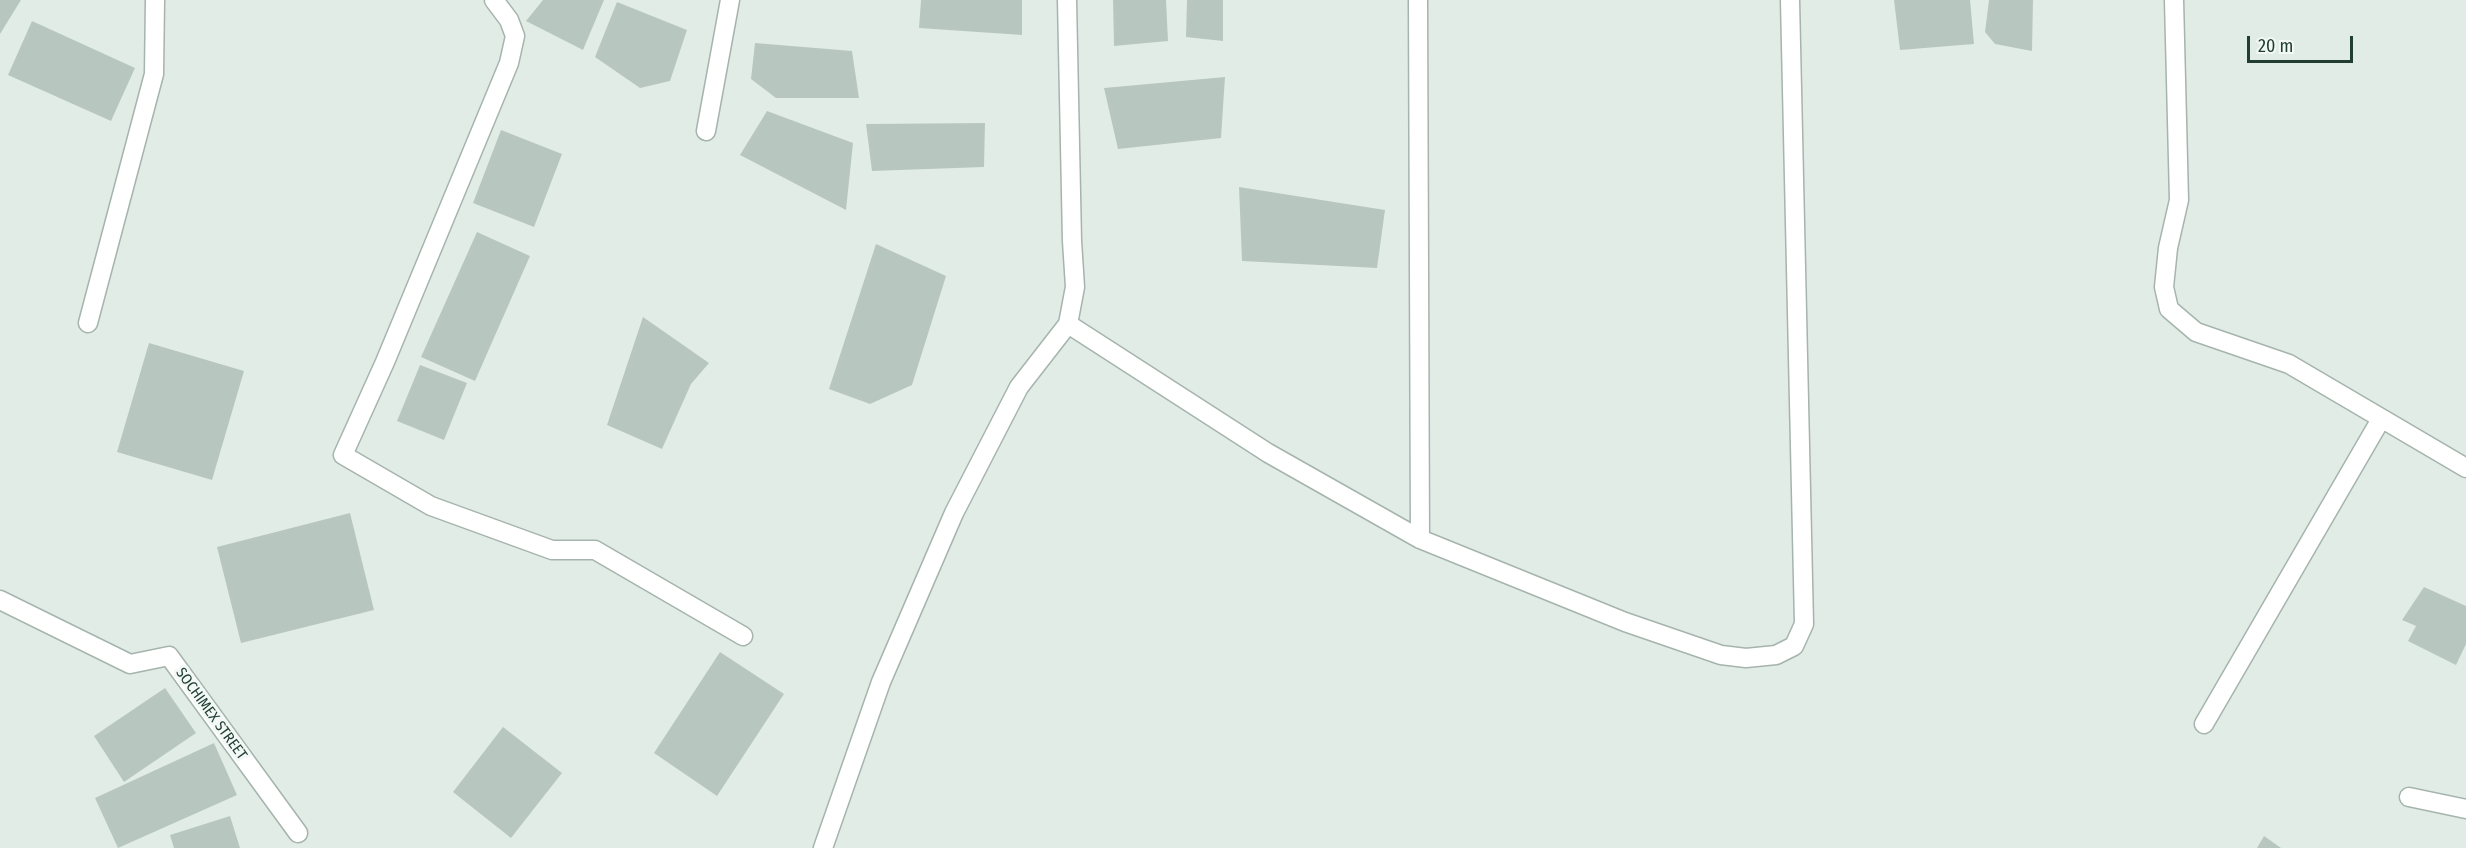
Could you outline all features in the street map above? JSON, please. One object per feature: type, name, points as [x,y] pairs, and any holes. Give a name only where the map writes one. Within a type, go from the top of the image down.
[{"type":"street","points":[[88,323],[154,74],[155,0]]},
{"type":"street","points":[[494,0],[509,20],[515,36],[509,63],[385,362],[343,455],[431,506],[552,550],[595,550],[743,636]]},
{"type":"street","points":[[706,131],[730,0]]},
{"type":"street","points":[[823,848],[881,682],[954,513],[1019,387],[1068,324],[1075,286],[1071,241],[1067,0]]},
{"type":"street","points":[[1418,0],[1420,539]]},
{"type":"street","points":[[1068,324],[1268,453],[1420,539],[1625,621],[1721,655],[1746,658],[1776,655],[1794,646],[1804,624],[1791,0]]},
{"type":"street","points":[[2174,0],[2179,200],[2168,248],[2164,287],[2169,309],[2196,332],[2289,364],[2466,468]]},
{"type":"street","points":[[2204,724],[2381,419]]},
{"type":"street","name":"SOCHIMEX STREET","points":[[0,600],[130,664],[169,656],[298,833]]},
{"type":"street","points":[[2409,797],[2466,809]]},
{"type":"building","points":[[0,0],[21,0],[0,34]]},
{"type":"building","points":[[543,0],[604,0],[583,50],[526,21]]},
{"type":"building","points":[[921,0],[1022,0],[1022,35],[919,28]]},
{"type":"building","points":[[1113,0],[1166,0],[1168,41],[1114,46]]},
{"type":"building","points":[[1187,0],[1223,0],[1223,41],[1186,37]]},
{"type":"building","points":[[1894,0],[1970,0],[1974,44],[1900,50]]},
{"type":"building","points":[[1989,0],[2033,0],[2032,51],[1995,44],[1985,32]]},
{"type":"building","points":[[617,2],[687,30],[670,81],[640,88],[595,57]]},
{"type":"building","points":[[32,21],[135,68],[111,121],[8,75]]},
{"type":"building","points":[[755,43],[852,51],[859,98],[776,98],[751,79]]},
{"type":"building","points":[[1225,77],[1221,138],[1118,149],[1104,88]]},
{"type":"building","points":[[767,111],[853,143],[846,210],[740,155]]},
{"type":"building","points":[[985,123],[984,167],[872,171],[866,124]]},
{"type":"building","points":[[501,130],[562,154],[534,227],[473,203]]},
{"type":"building","points":[[1239,187],[1385,210],[1377,268],[1242,261]]},
{"type":"building","points":[[477,232],[530,256],[475,381],[421,357]]},
{"type":"building","points":[[876,244],[946,276],[912,385],[870,404],[829,389]]},
{"type":"building","points":[[643,317],[709,363],[691,384],[662,449],[607,425]]},
{"type":"building","points":[[149,343],[244,371],[212,480],[117,452]]},
{"type":"building","points":[[420,365],[467,383],[444,440],[397,421]]},
{"type":"building","points":[[350,513],[374,610],[241,643],[217,547]]},
{"type":"building","points":[[2424,587],[2466,606],[2466,644],[2456,665],[2408,641],[2416,626],[2402,620]]},
{"type":"building","points":[[720,652],[784,694],[717,796],[654,753]]},
{"type":"building","points":[[165,688],[196,733],[124,782],[94,736]]},
{"type":"building","points":[[503,727],[562,773],[511,838],[453,792]]},
{"type":"building","points":[[214,743],[237,795],[118,848],[95,798]]},
{"type":"building","points":[[230,816],[240,848],[174,848],[170,835]]},
{"type":"building","points":[[2264,836],[2281,848],[2257,848]]}]
